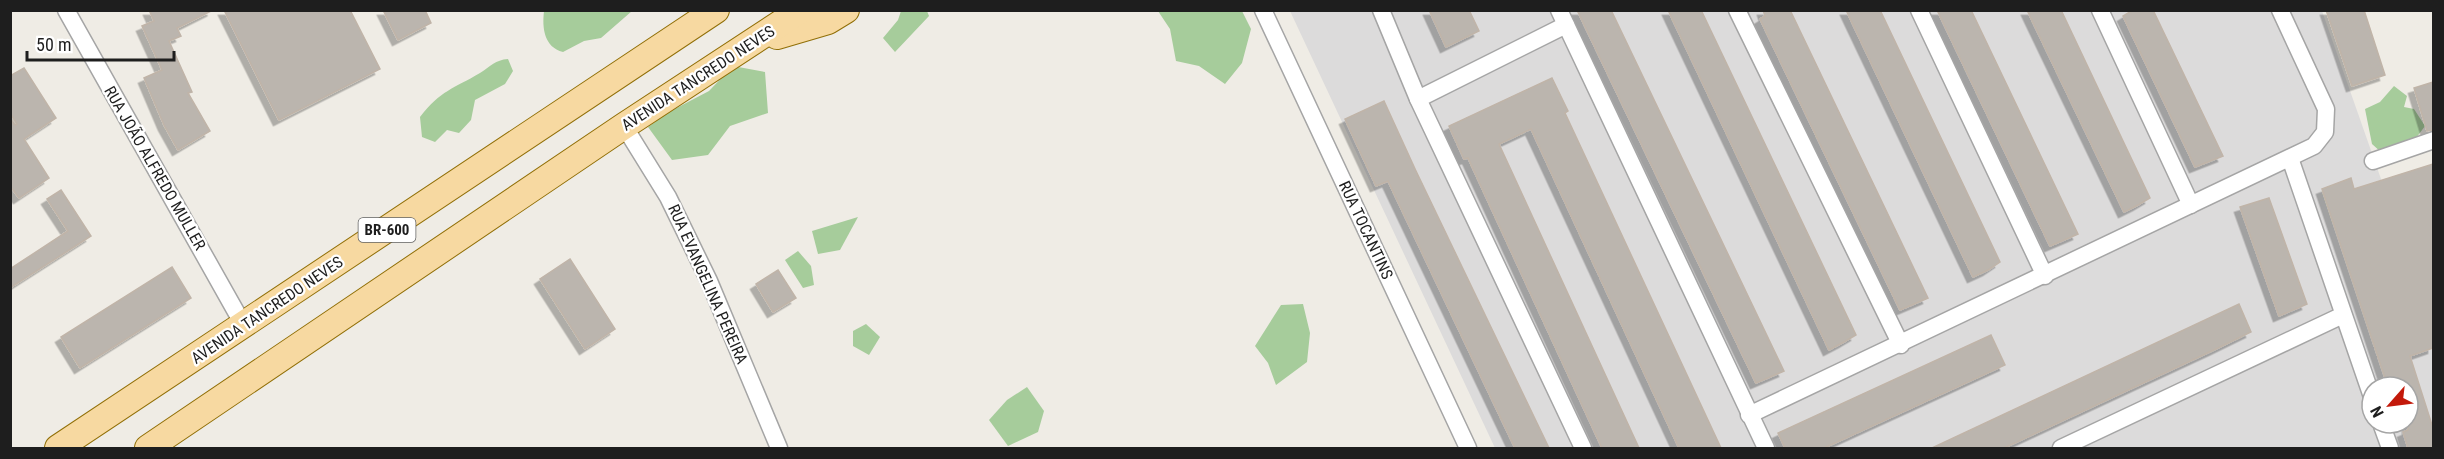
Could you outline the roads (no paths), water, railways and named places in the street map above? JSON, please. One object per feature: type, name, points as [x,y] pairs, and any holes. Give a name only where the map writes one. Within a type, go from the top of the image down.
[{"type":"main road","name":"AVENIDA TANCREDO NEVES","points":[[58,448],[716,10]]},
{"type":"main road","name":"AVENIDA TANCREDO NEVES","points":[[148,448],[624,126],[801,10]]},
{"type":"main road","points":[[753,43],[828,21],[846,10]]},
{"type":"street","name":"RUA JOÃO ALFREDO MULLER","points":[[66,10],[244,326]]},
{"type":"street","name":"RUA TOCANTINS","points":[[1263,10],[1468,448]]},
{"type":"street","points":[[1381,10],[1418,99],[1583,448]]},
{"type":"street","points":[[1737,10],[1901,345]]},
{"type":"street","points":[[1919,10],[2045,276]]},
{"type":"street","points":[[2100,10],[2191,205]]},
{"type":"street","points":[[1749,415],[1901,345],[2314,146],[2325,132],[2326,109],[2280,10]]},
{"type":"street","points":[[1418,99],[1563,18],[1766,448]]},
{"type":"street","name":"RUA EVANGELINA PEREIRA","points":[[624,126],[668,197],[709,281],[779,448]]},
{"type":"street","points":[[2373,161],[2433,140]]},
{"type":"street","points":[[2290,158],[2364,375]]},
{"type":"street","points":[[2061,448],[2343,315]]}]
